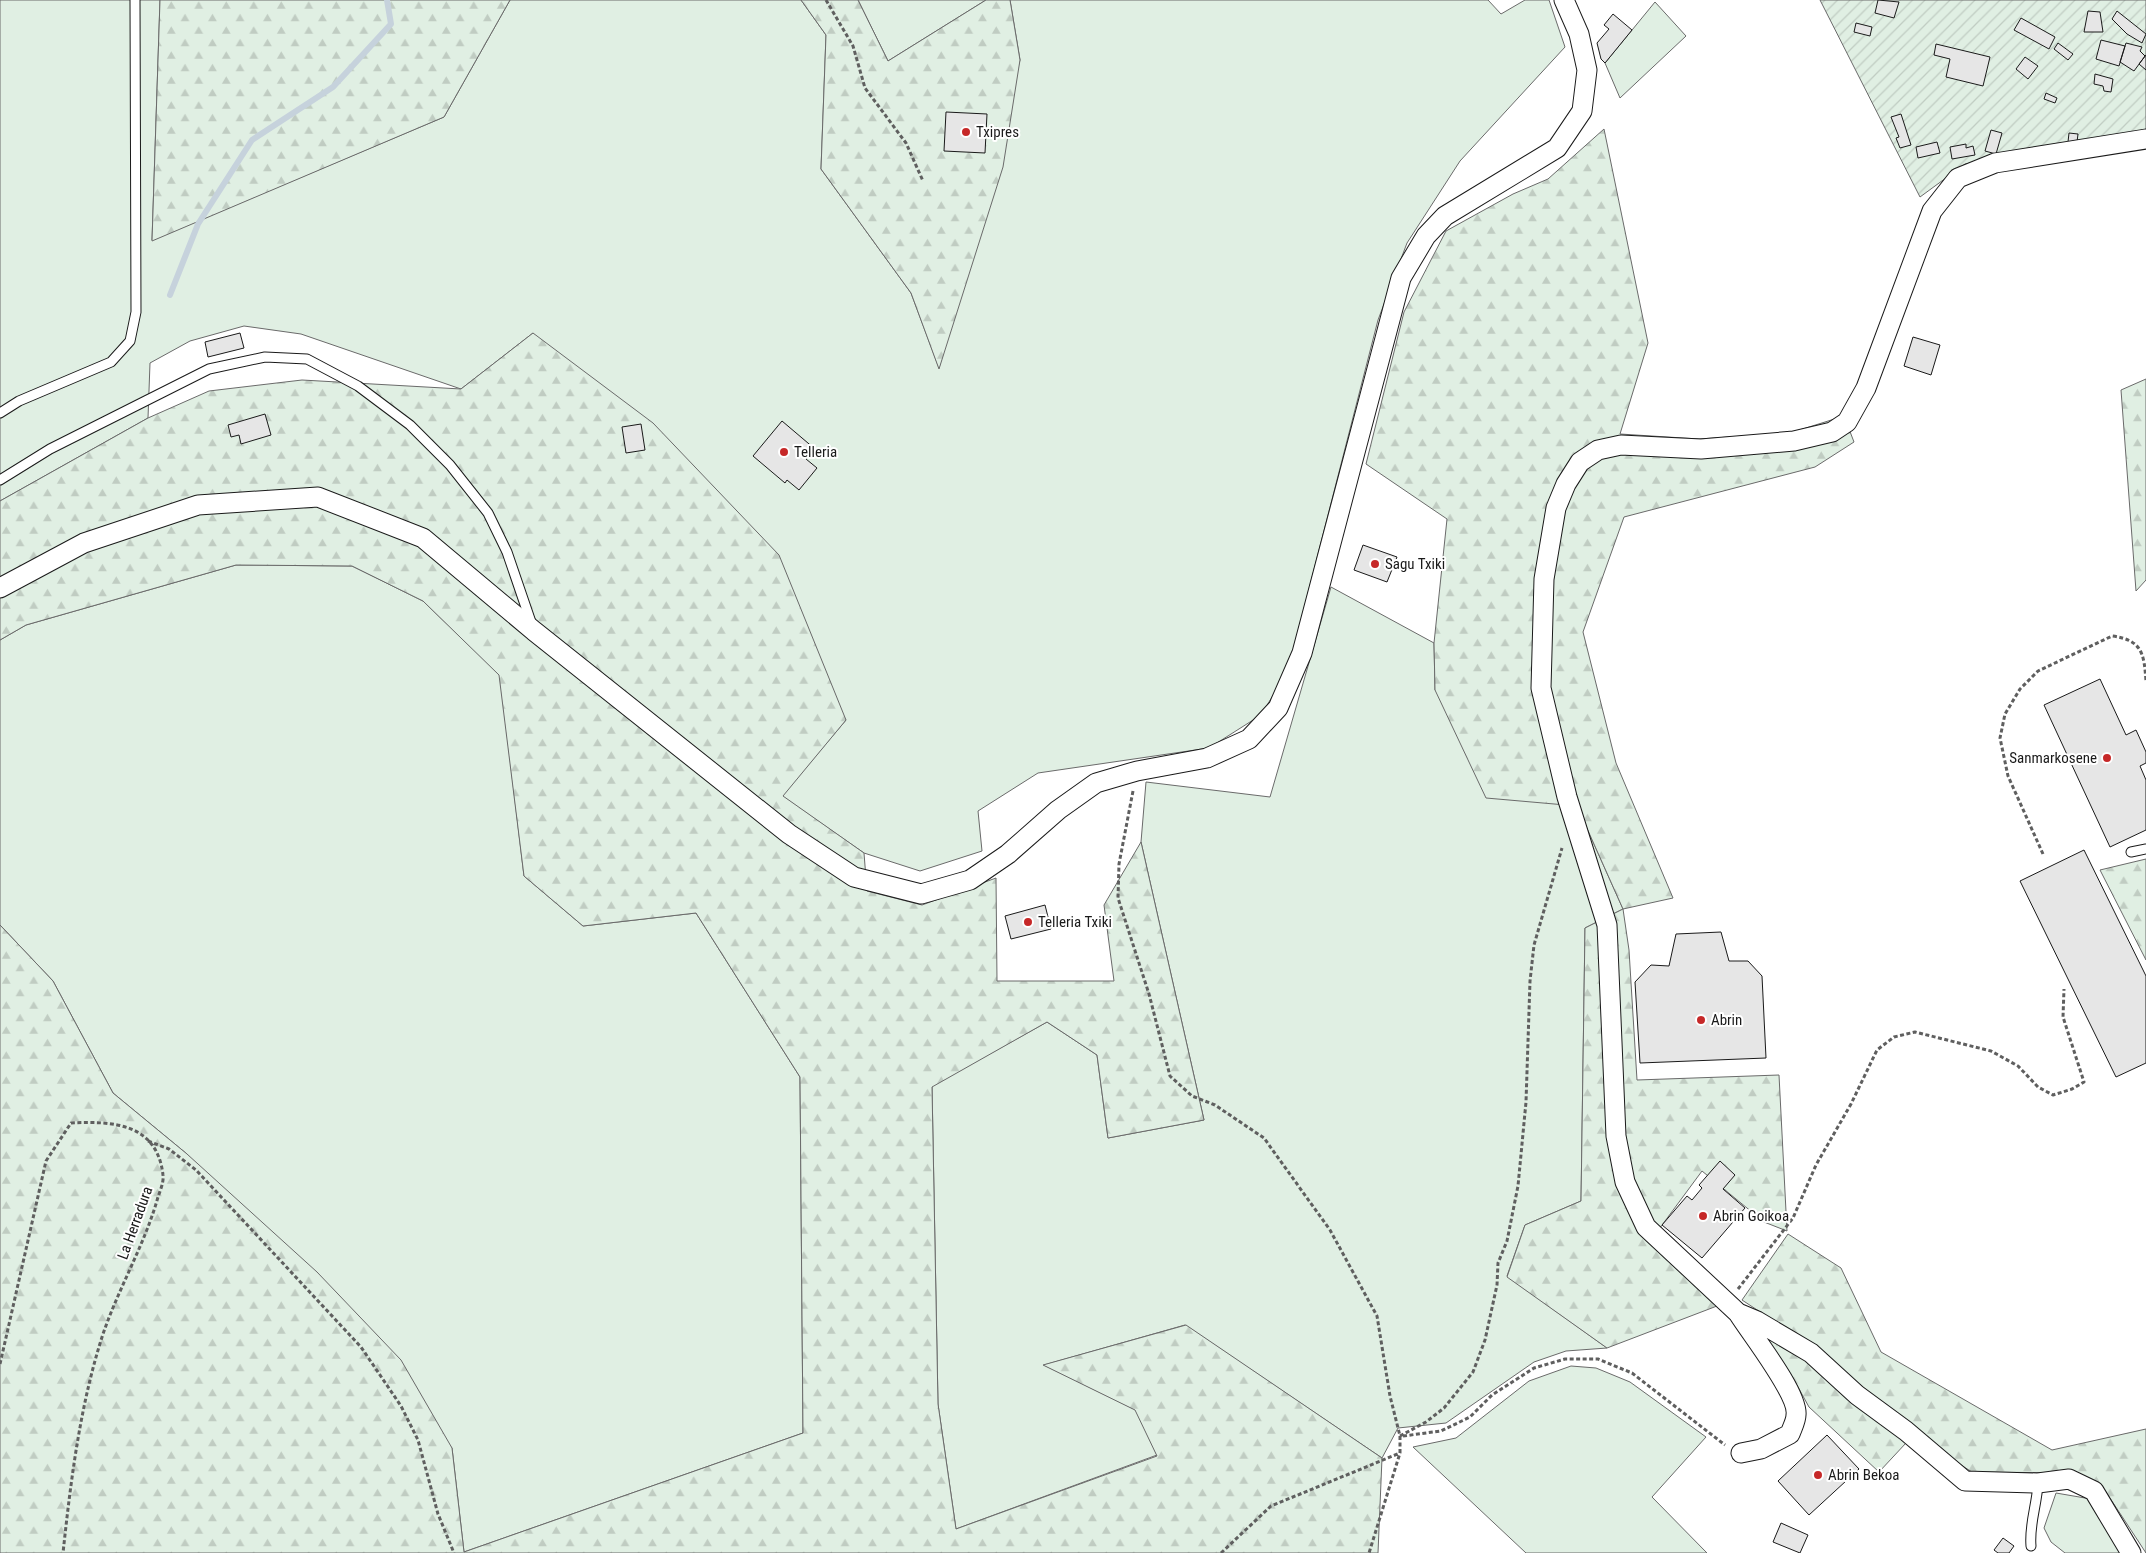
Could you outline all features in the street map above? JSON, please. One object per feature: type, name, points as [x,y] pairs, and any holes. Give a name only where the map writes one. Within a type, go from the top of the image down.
[{"type":"street","points":[[0,588],[84,543],[198,505],[318,497],[423,538],[534,631],[789,834],[854,878],[921,894],[970,880],[1008,854],[1058,810],[1096,783],[1137,771],[1207,758],[1249,739],[1278,708],[1302,653],[1401,278],[1426,236],[1445,216],[1556,148],[1582,111],[1587,70],[1580,34],[1564,0]]},
{"type":"street","points":[[1741,1453],[1761,1449],[1790,1434],[1797,1414],[1779,1372],[1732,1308],[1646,1227],[1625,1182],[1616,1136],[1607,925],[1566,797],[1542,688],[1544,579],[1556,508],[1566,484],[1580,462],[1598,450],[1621,445],[1701,449],[1794,441],[1832,432],[1847,422],[1866,388],[1932,211],[1958,178],[1995,163],[2146,139]]},
{"type":"street","points":[[1732,1308],[1758,1321],[1811,1354],[1857,1395],[1906,1431],[1966,1481],[2038,1483],[2069,1479],[2094,1491],[2131,1553]]},
{"type":"lane","points":[[0,413],[19,401],[111,362],[130,341],[136,312],[135,0]]},
{"type":"lane","points":[[0,480],[50,450],[209,369],[265,357],[308,359],[358,386],[410,425],[450,466],[488,513],[507,552],[534,631]]},
{"type":"lane","points":[[2131,852],[2146,849]]},
{"type":"lane","points":[[2031,1546],[2030,1529],[2037,1503],[2038,1483]]},
{"type":"path","points":[[826,0],[853,46],[865,88],[906,143],[923,181]]},
{"type":"path","points":[[2044,854],[2008,776],[2000,738],[2005,714],[2020,689],[2038,672],[2112,636],[2136,643],[2145,659],[2146,681]]},
{"type":"path","points":[[1137,771],[1118,864],[1118,898],[1149,994],[1170,1076],[1192,1096],[1215,1105],[1264,1138],[1330,1230],[1377,1316],[1390,1396],[1400,1436],[1400,1454],[1369,1553]]},
{"type":"path","points":[[1400,1436],[1426,1422],[1444,1408],[1473,1372],[1485,1340],[1497,1285],[1498,1263],[1507,1242],[1518,1186],[1526,1102],[1530,980],[1534,945],[1563,844]]},
{"type":"path","points":[[1732,1308],[1793,1218],[1816,1165],[1877,1050],[1894,1037],[1915,1032],[1991,1051],[2018,1066],[2038,1087],[2053,1095],[2072,1089],[2084,1082],[2063,1017],[2064,989]]},
{"type":"path","name":"La Herradura","points":[[0,1364],[46,1161],[71,1124],[103,1122],[135,1129],[157,1151],[164,1177],[154,1213],[103,1334],[78,1429],[63,1553]]},
{"type":"path","points":[[146,1140],[169,1149],[196,1170],[361,1347],[401,1406],[418,1440],[438,1514],[454,1553]]},
{"type":"path","points":[[1400,1436],[1441,1431],[1470,1417],[1492,1395],[1534,1368],[1565,1359],[1598,1359],[1632,1372],[1726,1446],[1741,1453]]},
{"type":"path","points":[[1221,1553],[1271,1506],[1400,1454]]},
{"type":"green space","points":[[0,0],[160,0],[152,240],[444,117],[510,0],[801,0],[826,35],[821,169],[911,293],[939,368],[1020,60],[1010,0],[1488,0],[1501,14],[1525,0],[1549,0],[1565,47],[1460,161],[1407,243],[1378,320],[1288,671],[1261,715],[1209,748],[1038,773],[978,811],[982,851],[920,871],[864,853],[782,796],[846,720],[533,333],[461,389],[301,334],[244,326],[190,341],[150,363],[148,418],[0,501]]},
{"type":"green space","points":[[160,0],[510,0],[444,117],[152,241]]},
{"type":"green space","points":[[801,0],[858,0],[888,61],[986,0],[1010,0],[1020,60],[1003,167],[939,369],[911,293],[821,169],[826,35]]},
{"type":"green space","points":[[858,0],[986,0],[888,61]]},
{"type":"green space","points":[[1820,0],[2146,0],[2146,132],[1965,164],[1920,197]]},
{"type":"green space","points":[[1655,2],[1686,36],[1620,98],[1605,63]]},
{"type":"green space","points":[[1604,129],[1648,343],[1620,434],[1699,439],[1790,433],[1844,416],[1854,442],[1815,467],[1624,517],[1583,632],[1616,763],[1673,898],[1623,909],[1577,806],[1486,798],[1435,690],[1434,643],[1447,519],[1366,464],[1404,312],[1446,231],[1513,194],[1548,179]]},
{"type":"green space","points":[[533,333],[653,423],[779,555],[846,720],[783,796],[864,853],[867,891],[922,905],[996,878],[997,981],[1114,981],[1104,905],[1141,842],[1204,1120],[1108,1138],[1097,1055],[1047,1022],[932,1087],[938,1404],[956,1529],[1157,1456],[1135,1410],[1043,1365],[1186,1325],[1382,1458],[1378,1553],[0,1553],[0,925],[53,981],[113,1093],[187,1154],[317,1272],[401,1360],[452,1448],[464,1552],[803,1433],[800,1077],[696,913],[583,926],[524,876],[499,675],[423,601],[352,566],[236,565],[26,625],[0,640],[0,501],[148,418],[209,391],[302,380],[461,389]]},
{"type":"green space","points":[[2146,379],[2146,580],[2136,591],[2121,390]]},
{"type":"green space","points":[[236,565],[352,566],[423,601],[500,675],[524,876],[583,926],[696,913],[800,1077],[803,1433],[464,1552],[452,1448],[187,1154],[113,1093],[53,981],[0,925],[0,640],[26,625]]},
{"type":"green space","points":[[1331,587],[1434,643],[1435,690],[1577,806],[1623,909],[1585,928],[1581,1201],[1525,1225],[1507,1276],[1607,1348],[1566,1351],[1534,1362],[1446,1423],[1398,1428],[1382,1458],[1185,1325],[1044,1365],[1136,1410],[1157,1455],[956,1529],[938,1404],[932,1086],[1047,1022],[1097,1055],[1108,1138],[1204,1120],[1141,842],[1146,782],[1270,797]]},
{"type":"green space","points":[[2146,859],[2146,960],[2100,870]]},
{"type":"green space","points":[[1623,909],[1629,950],[1637,1080],[1779,1075],[1787,1231],[1764,1222],[1702,1171],[1651,1240],[1717,1306],[1607,1348],[1507,1277],[1525,1225],[1581,1201],[1585,928]]},
{"type":"green space","points":[[1788,1234],[1841,1268],[1881,1352],[2052,1450],[2146,1429],[2146,1553],[2104,1489],[2077,1473],[1972,1472],[1953,1460],[1812,1346],[1742,1300]]},
{"type":"green space","points":[[1760,1330],[1814,1364],[1906,1443],[1879,1472],[1809,1407],[1793,1378]]},
{"type":"green space","points":[[1571,1366],[1596,1368],[1630,1382],[1706,1437],[1652,1497],[1707,1553],[1526,1553],[1413,1447],[1456,1438],[1529,1381]]},
{"type":"green space","points":[[2056,1493],[2091,1499],[2123,1553],[2065,1553],[2051,1542],[2044,1528]]},
{"type":"building","points":[[1878,0],[1899,2],[1894,18],[1875,13]]},
{"type":"building","points":[[2088,11],[2100,12],[2103,32],[2084,32]]},
{"type":"building","points":[[2117,11],[2146,34],[2142,43],[2127,34],[2112,19]]},
{"type":"building","points":[[1613,14],[1632,30],[1605,63],[1601,59],[1597,43],[1609,29],[1604,25]]},
{"type":"building","points":[[2021,18],[2055,37],[2049,49],[2014,30]]},
{"type":"building","points":[[1856,23],[1872,27],[1870,36],[1854,32]]},
{"type":"building","points":[[2101,40],[2125,46],[2119,66],[2096,59]]},
{"type":"building","points":[[2058,43],[2073,54],[2068,60],[2054,49]]},
{"type":"building","points":[[2126,43],[2142,47],[2140,51],[2145,56],[2134,71],[2120,62]]},
{"type":"building","points":[[1936,44],[1990,57],[1983,86],[1946,77],[1950,59],[1934,55]]},
{"type":"building","points":[[2146,55],[2146,70],[2139,64]]},
{"type":"building","points":[[2025,57],[2038,66],[2028,79],[2016,69]]},
{"type":"building","points":[[2095,74],[2113,79],[2111,92],[2104,91],[2103,86],[2094,84]]},
{"type":"building","points":[[2046,93],[2057,98],[2055,103],[2044,99]]},
{"type":"building","name":"Txipres","points":[[946,112],[987,114],[985,153],[944,151]]},
{"type":"building","points":[[1901,114],[1911,145],[1900,148],[1896,138],[1899,137],[1891,117]]},
{"type":"building","points":[[1991,130],[2002,133],[1996,154],[1985,151]]},
{"type":"building","points":[[2069,133],[2078,134],[2077,142],[2068,142]]},
{"type":"building","points":[[1937,142],[1940,153],[1918,158],[1916,147]]},
{"type":"building","points":[[1966,144],[1966,148],[1973,146],[1975,155],[1952,159],[1950,147]]},
{"type":"building","points":[[240,333],[244,348],[208,357],[205,342]]},
{"type":"building","points":[[1913,337],[1940,345],[1931,375],[1904,366]]},
{"type":"building","points":[[265,414],[271,435],[241,444],[239,435],[231,437],[228,425]]},
{"type":"building","name":"Telleria","points":[[782,421],[815,449],[806,459],[817,468],[799,490],[787,480],[785,483],[753,456]]},
{"type":"building","points":[[641,424],[645,450],[626,453],[622,427]]},
{"type":"building","name":"Sagu Txiki","points":[[1363,545],[1397,557],[1387,582],[1354,570]]},
{"type":"building","name":"Sanmarkosene","points":[[2100,679],[2126,735],[2136,730],[2146,752],[2146,763],[2140,766],[2146,780],[2146,830],[2110,847],[2044,705]]},
{"type":"building","points":[[2084,850],[2146,976],[2146,1063],[2116,1077],[2020,881]]},
{"type":"building","name":"Telleria Txiki","points":[[1045,905],[1051,929],[1011,939],[1005,916]]},
{"type":"building","name":"Abrin","points":[[1721,932],[1729,961],[1748,961],[1762,976],[1766,1058],[1640,1063],[1635,982],[1651,965],[1669,966],[1676,934]]},
{"type":"building","name":"Abrin Goikoa","points":[[1720,1161],[1735,1175],[1723,1189],[1745,1208],[1702,1258],[1662,1225],[1687,1196],[1692,1200],[1702,1188],[1699,1185]]},
{"type":"building","name":"Abrin Bekoa","points":[[1827,1435],[1859,1469],[1809,1515],[1778,1481]]},
{"type":"building","points":[[1781,1523],[1808,1535],[1800,1553],[1773,1542]]},
{"type":"building","points":[[2003,1538],[2014,1546],[2009,1553],[1998,1553],[1994,1550]]},
{"type":"waterway","points":[[170,295],[198,224],[252,140],[333,87],[391,24],[387,0]]},
{"type":"place","name":"Txipres","points":[[966,132]]},
{"type":"place","name":"Telleria","points":[[784,452]]},
{"type":"place","name":"Sagu Txiki","points":[[1375,564]]},
{"type":"place","name":"Sanmarkosene","points":[[2107,758]]},
{"type":"place","name":"Telleria Txiki","points":[[1028,922]]},
{"type":"place","name":"Abrin","points":[[1701,1020]]},
{"type":"place","name":"Abrin Goikoa","points":[[1703,1216]]},
{"type":"place","name":"Abrin Bekoa","points":[[1818,1475]]}]
